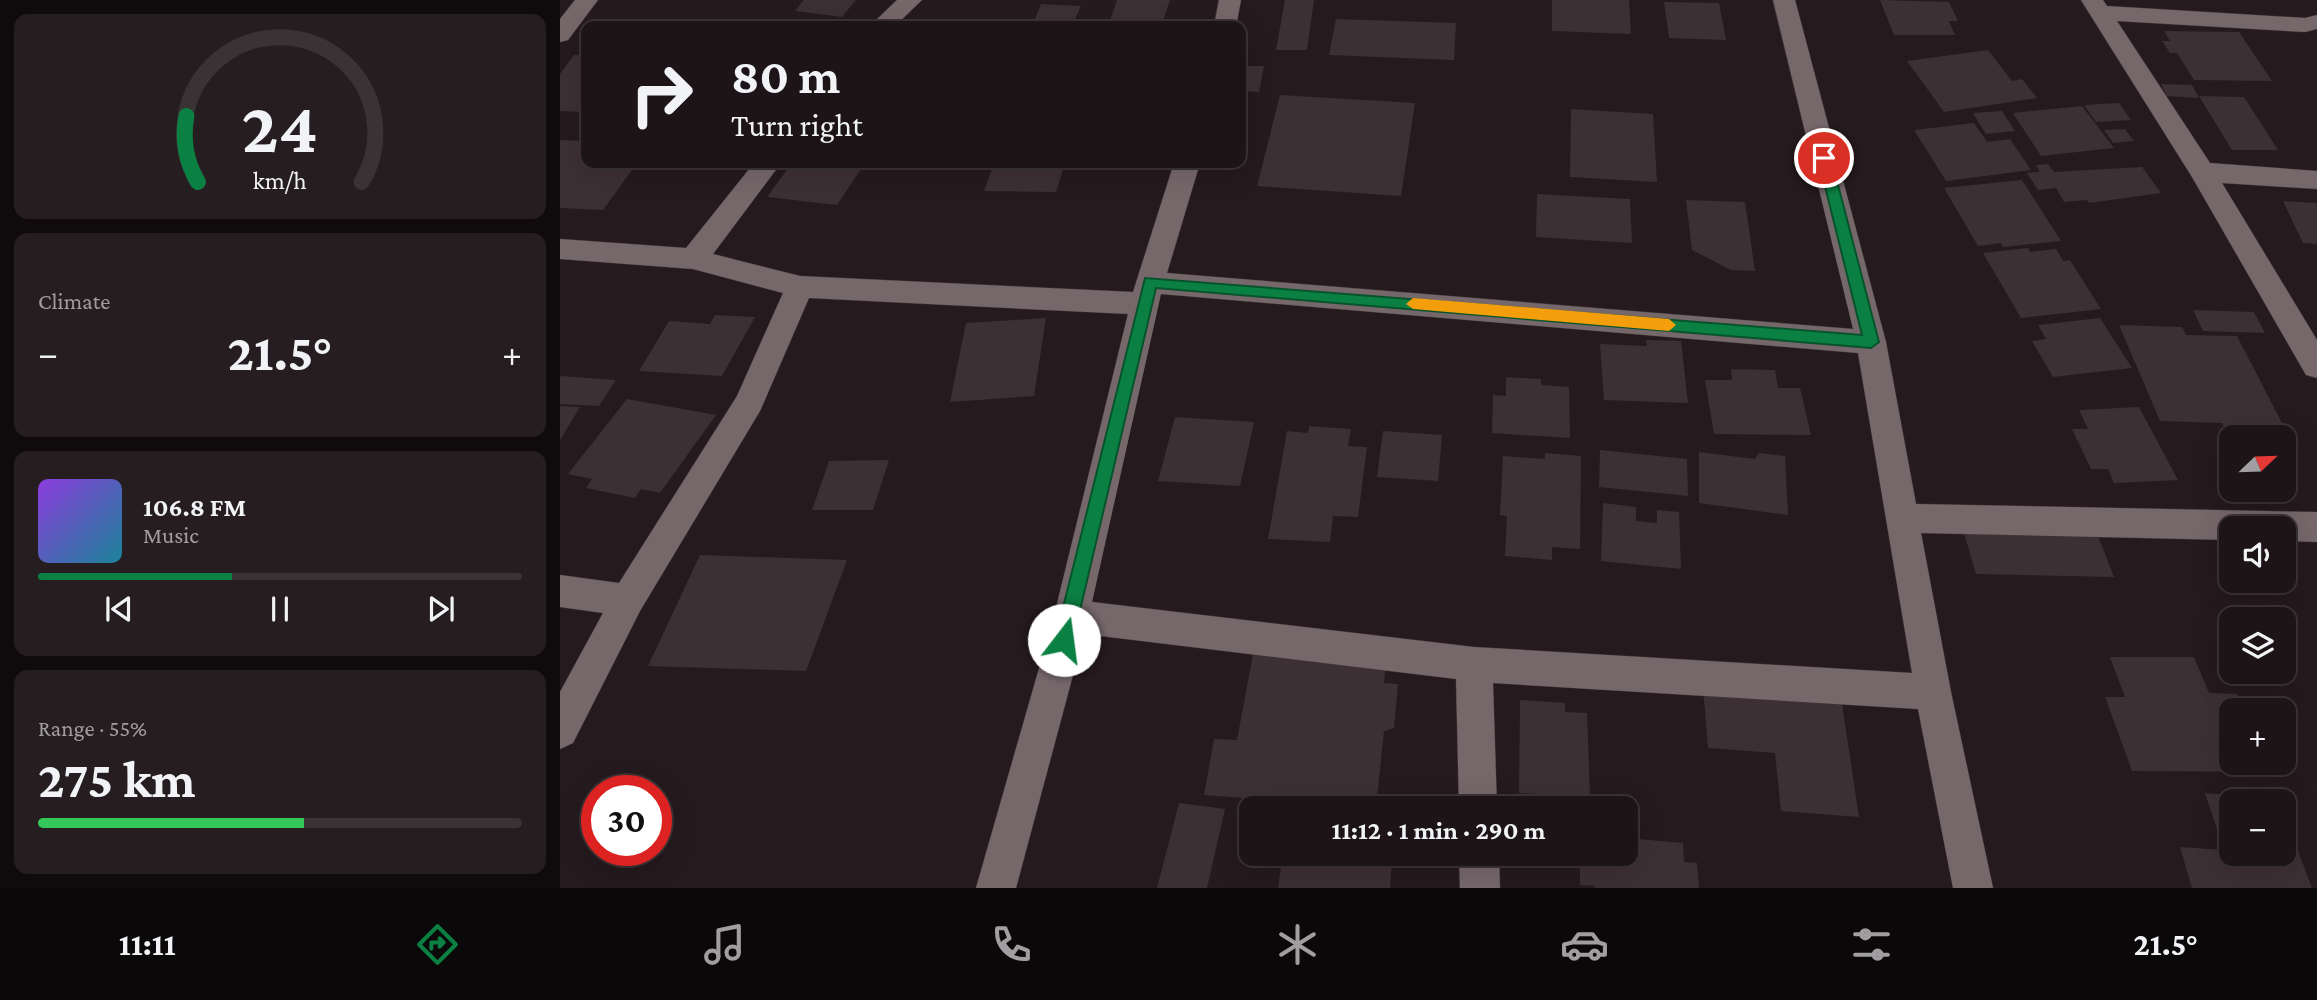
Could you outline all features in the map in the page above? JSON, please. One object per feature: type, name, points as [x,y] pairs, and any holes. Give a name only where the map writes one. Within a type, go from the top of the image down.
[{"type":"street","points":[[560,34],[587,0]]},
{"type":"street","points":[[887,21],[911,0]]},
{"type":"street","points":[[1226,21],[1230,0]]},
{"type":"street","points":[[1784,0],[1871,342],[1933,692],[1973,888]]},
{"type":"street","points":[[2096,6],[2305,25],[2317,22]]},
{"type":"street","points":[[2096,6],[2202,173],[2317,366]]},
{"type":"street","points":[[693,259],[764,168]]},
{"type":"street","points":[[996,888],[1071,615],[1147,293],[1185,168]]},
{"type":"street","points":[[2202,173],[2317,180]]},
{"type":"street","points":[[560,249],[693,259],[800,288],[1147,293],[1871,342]]},
{"type":"street","points":[[560,730],[628,600],[749,402],[800,288]]},
{"type":"street","points":[[1902,518],[2317,527]]},
{"type":"street","points":[[560,591],[628,600]]},
{"type":"street","points":[[1071,615],[1474,664],[1933,692]]},
{"type":"street","points":[[1474,664],[1478,796]]},
{"type":"street","points":[[1479,866],[1480,888]]},
{"type":"building","points":[[804,0],[856,0],[842,17],[795,11]]},
{"type":"building","points":[[1117,0],[1170,0],[1163,21],[1110,21]]},
{"type":"building","points":[[1285,0],[1314,0],[1307,50],[1276,50]]},
{"type":"building","points":[[1552,0],[1629,0],[1631,34],[1552,31]]},
{"type":"building","points":[[1880,0],[1949,2],[1958,21],[1949,21],[1955,35],[1894,35]]},
{"type":"building","points":[[1664,2],[1719,3],[1726,40],[1669,38]]},
{"type":"building","points":[[1041,4],[1081,6],[1074,21],[1034,21]]},
{"type":"building","points":[[1336,19],[1456,23],[1454,60],[1329,55]]},
{"type":"building","points":[[2164,31],[2239,32],[2272,81],[2194,80],[2177,53],[2170,53],[2162,41],[2170,41]]},
{"type":"building","points":[[1988,50],[2012,81],[2022,79],[2037,98],[1944,112],[1907,61]]},
{"type":"building","points":[[574,55],[581,56],[581,112],[560,111],[560,74]]},
{"type":"building","points":[[1246,66],[1264,66],[1259,92],[1246,91]]},
{"type":"building","points":[[2161,84],[2192,85],[2199,98],[2167,96]]},
{"type":"building","points":[[1280,95],[1415,103],[1401,196],[1257,186]]},
{"type":"building","points":[[2199,96],[2244,97],[2278,150],[2232,150]]},
{"type":"building","points":[[2119,103],[2131,120],[2096,122],[2084,105]]},
{"type":"building","points":[[2082,106],[2114,148],[2041,156],[2013,113]]},
{"type":"building","points":[[1571,109],[1653,114],[1657,182],[1570,177]]},
{"type":"building","points":[[2002,111],[2015,131],[1986,134],[1973,113]]},
{"type":"building","points":[[1974,123],[1987,142],[2010,139],[2031,170],[1946,181],[1914,130]]},
{"type":"building","points":[[2125,129],[2134,141],[2113,143],[2104,130]]},
{"type":"building","points":[[560,140],[581,141],[581,168],[633,168],[603,210],[560,208]]},
{"type":"building","points":[[2048,164],[2054,172],[2142,167],[2161,193],[2089,203],[2087,200],[2064,202],[2056,188],[2038,190],[2027,173],[2040,172],[2036,165]]},
{"type":"building","points":[[788,168],[862,168],[837,205],[767,197]]},
{"type":"building","points":[[992,168],[1063,168],[1056,192],[984,191]]},
{"type":"building","points":[[2022,180],[2061,241],[2003,247],[2001,243],[1978,246],[1944,188]]},
{"type":"building","points":[[1537,194],[1630,199],[1632,243],[1536,237]]},
{"type":"building","points":[[1686,200],[1745,202],[1755,271],[1731,270],[1692,250]]},
{"type":"building","points":[[2283,201],[2317,203],[2317,244],[2303,243]]},
{"type":"building","points":[[2028,248],[2030,252],[2056,249],[2063,261],[2070,260],[2101,309],[2021,318],[1983,253]]},
{"type":"building","points":[[2193,310],[2254,312],[2265,333],[2203,331]]},
{"type":"building","points":[[715,315],[755,317],[722,376],[639,371],[669,321],[710,324]]},
{"type":"building","points":[[1046,318],[1034,396],[950,402],[966,323]]},
{"type":"building","points":[[2100,318],[2132,368],[2053,377],[2032,341],[2046,339],[2038,325]]},
{"type":"building","points":[[2119,325],[2182,327],[2186,335],[2237,336],[2283,425],[2223,425],[2160,421]]},
{"type":"building","points":[[1646,340],[1681,341],[1688,403],[1604,400],[1600,344],[1647,346]]},
{"type":"building","points":[[1731,369],[1775,370],[1778,388],[1800,388],[1811,435],[1714,434],[1705,380],[1732,380]]},
{"type":"building","points":[[560,376],[616,380],[599,406],[560,404]]},
{"type":"building","points":[[1506,377],[1541,379],[1541,385],[1569,387],[1570,438],[1492,433],[1493,395],[1506,396]]},
{"type":"building","points":[[627,399],[716,415],[660,493],[641,489],[635,498],[586,488],[592,479],[568,474]]},
{"type":"building","points":[[560,406],[580,407],[560,440]]},
{"type":"building","points":[[2139,407],[2178,480],[2114,483],[2108,469],[2091,469],[2072,429],[2088,429],[2079,410]]},
{"type":"building","points":[[1175,417],[1254,422],[1240,486],[1158,481]]},
{"type":"building","points":[[1309,426],[1351,429],[1348,446],[1367,447],[1358,517],[1333,516],[1330,542],[1268,539],[1287,431],[1308,433]]},
{"type":"building","points":[[1383,431],[1442,435],[1438,481],[1377,477]]},
{"type":"building","points":[[1600,450],[1687,459],[1688,496],[1599,487]]},
{"type":"building","points":[[1699,452],[1755,459],[1759,453],[1785,456],[1788,515],[1699,503]]},
{"type":"building","points":[[1545,453],[1581,456],[1580,549],[1552,547],[1552,560],[1505,556],[1507,516],[1500,515],[1503,456],[1545,459]]},
{"type":"building","points":[[889,460],[873,510],[812,510],[829,461]]},
{"type":"building","points":[[1603,503],[1636,507],[1636,521],[1657,523],[1657,510],[1679,512],[1681,569],[1601,561]]},
{"type":"building","points":[[1964,533],[2098,536],[2114,577],[1976,574]]},
{"type":"building","points":[[700,555],[847,560],[806,671],[648,666]]},
{"type":"building","points":[[1254,649],[1386,658],[1384,683],[1398,684],[1394,728],[1384,731],[1377,796],[1239,798],[1204,795],[1214,739],[1237,740]]},
{"type":"building","points":[[2110,657],[2194,657],[2209,693],[2237,694],[2239,698],[2219,698],[2219,772],[2132,771],[2105,697],[2125,697]]},
{"type":"building","points":[[1703,687],[1841,697],[1859,817],[1781,811],[1775,753],[1708,748]]},
{"type":"building","points":[[1520,700],[1565,703],[1565,712],[1587,713],[1590,796],[1519,793]]},
{"type":"building","points":[[2205,793],[2219,794],[2219,835]]},
{"type":"building","points":[[1179,803],[1225,809],[1207,888],[1157,888]]},
{"type":"building","points":[[1638,839],[1683,843],[1684,862],[1697,863],[1699,888],[1595,888],[1580,885],[1580,866],[1638,866]]},
{"type":"building","points":[[2296,846],[2312,888],[2192,888],[2180,847],[2219,850],[2219,866],[2296,866]]},
{"type":"building","points":[[1281,866],[1392,866],[1390,888],[1278,888]]},
{"type":"slow traffic","points":[[1413,304],[1669,325]]},
{"type":"route","points":[[1064,640],[1150,282],[1871,342],[1824,158]]}]
